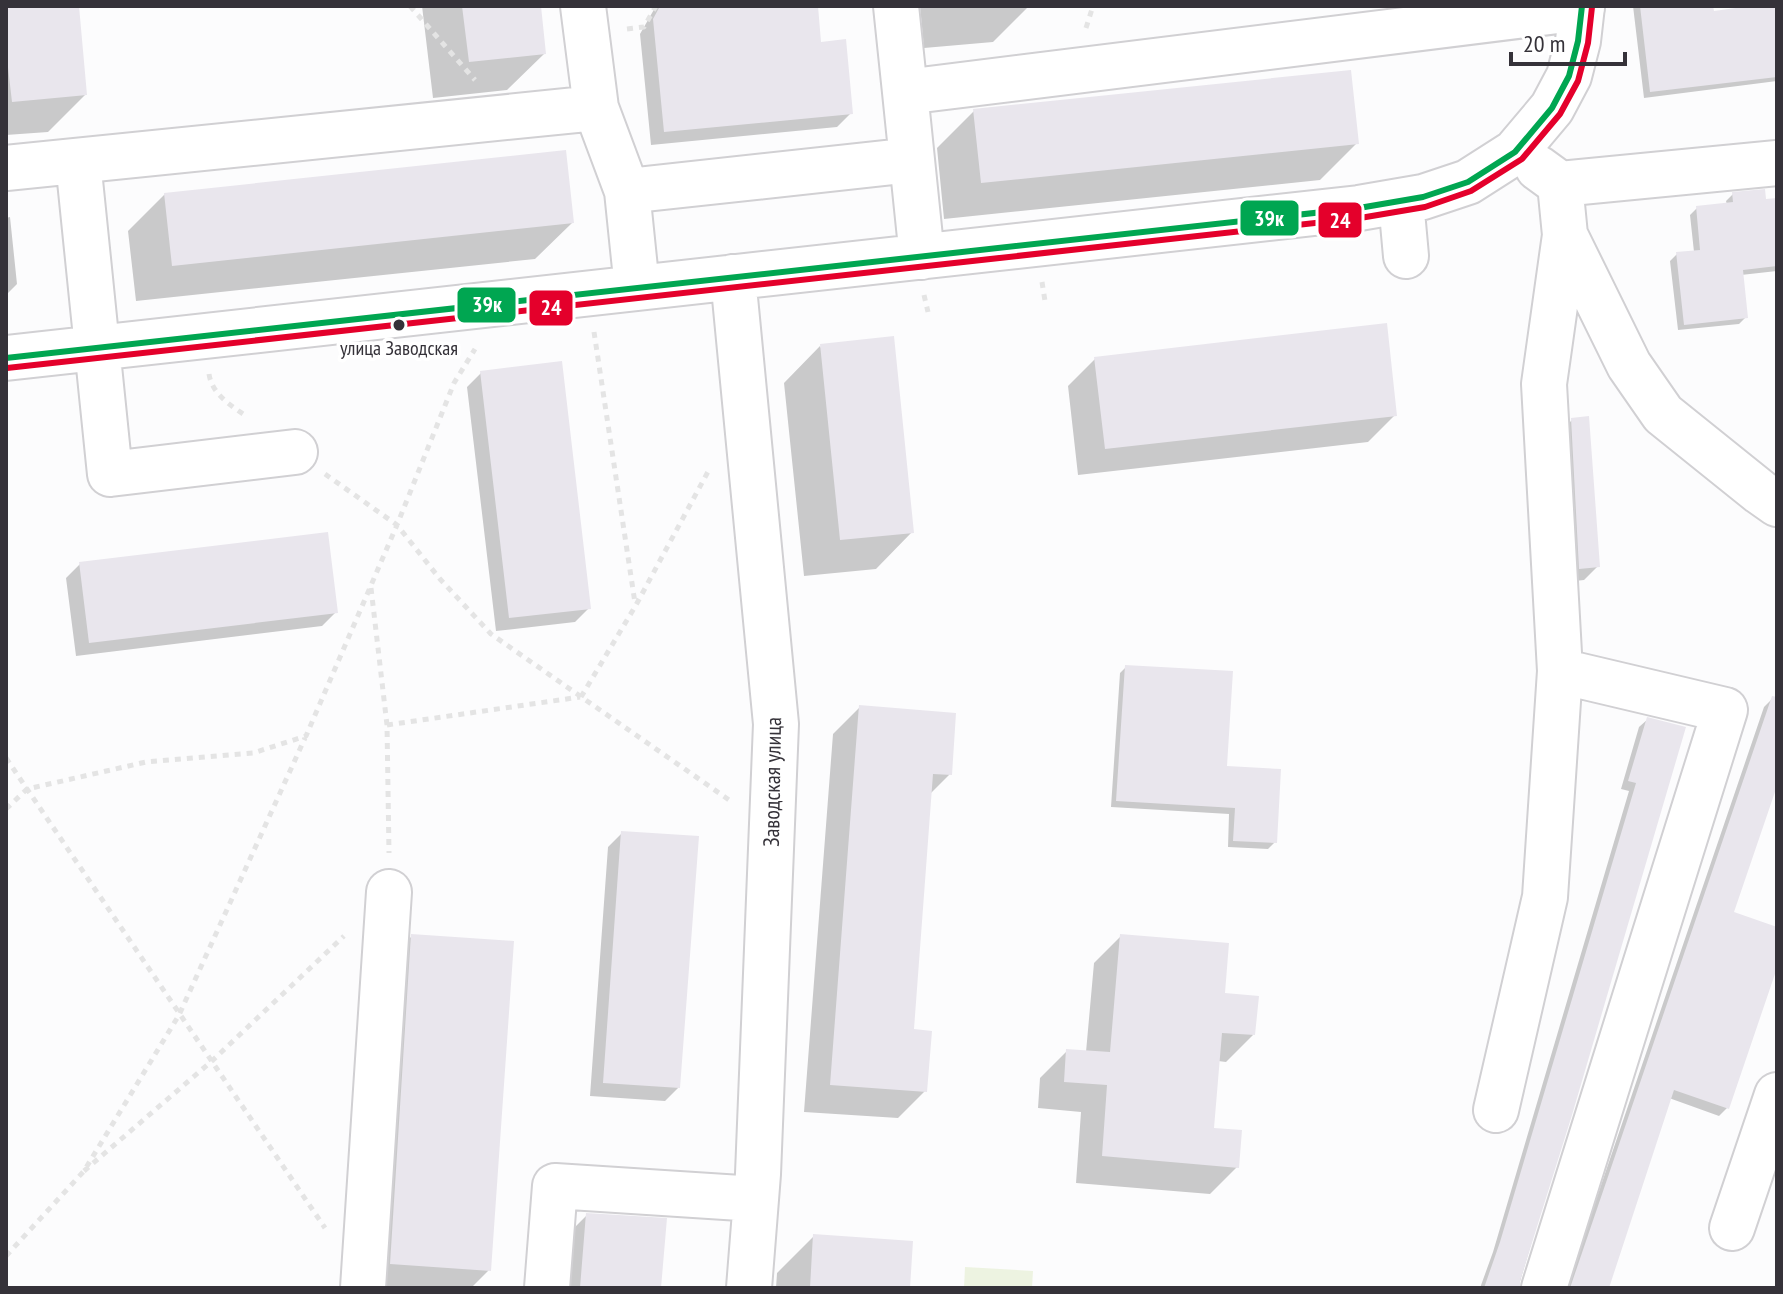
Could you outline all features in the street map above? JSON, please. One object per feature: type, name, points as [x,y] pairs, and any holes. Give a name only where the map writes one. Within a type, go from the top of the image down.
[{"type":"street","points":[[583,6],[596,108],[627,191],[637,288]]},
{"type":"street","points":[[896,6],[922,257]]},
{"type":"street","points":[[6,358],[1359,208],[1423,197],[1468,182],[1515,152],[1552,108],[1569,76],[1582,7],[905,92]]},
{"type":"street","points":[[6,168],[596,108]]},
{"type":"street","points":[[1515,152],[1560,184],[1777,163]]},
{"type":"street","points":[[627,191],[912,160]]},
{"type":"street","points":[[78,161],[110,474],[295,452]]},
{"type":"street","points":[[1496,1110],[1545,897],[1560,671],[1544,384],[1565,235],[1560,184]]},
{"type":"street","points":[[1401,201],[1406,256]]},
{"type":"street","points":[[1565,235],[1629,365],[1663,414],[1777,504]]},
{"type":"street","name":"Заводская улица","points":[[733,277],[776,724],[756,1199],[749,1288]]},
{"type":"street","points":[[1544,1288],[1725,710],[1560,671]]},
{"type":"street","points":[[363,1288],[389,892]]},
{"type":"street","points":[[1732,1228],[1777,1095]]},
{"type":"street","points":[[547,1288],[555,1186],[756,1199]]},
{"type":"path","points":[[410,6],[475,80],[489,79]]},
{"type":"path","points":[[592,319],[636,605]]},
{"type":"path","points":[[84,1171],[179,1015],[306,736],[454,383],[478,344]]},
{"type":"path","points":[[208,371],[210,381],[223,400],[397,525],[440,579],[491,634],[772,829]]},
{"type":"path","points":[[581,697],[636,605],[715,458]]},
{"type":"path","points":[[371,586],[387,725],[389,892]]},
{"type":"path","points":[[387,725],[581,697]]},
{"type":"path","points":[[6,809],[27,789],[146,762],[253,753],[306,736]]},
{"type":"path","points":[[6,758],[328,1232]]},
{"type":"path","points":[[6,1256],[84,1171],[213,1060],[345,934]]},
{"type":"green space","points":[[965,1267],[1033,1271],[1032,1288],[964,1288]]},
{"type":"building","points":[[6,6],[79,6],[87,95],[12,102],[6,50]]},
{"type":"building","points":[[462,6],[541,6],[546,54],[469,62]]},
{"type":"building","points":[[660,6],[818,6],[821,42],[846,39],[853,114],[664,132],[653,19]]},
{"type":"building","points":[[1640,6],[1713,6],[1714,11],[1777,6],[1777,77],[1650,92]]},
{"type":"building","points":[[1351,70],[1359,144],[981,183],[973,109]]},
{"type":"building","points":[[566,150],[574,223],[172,266],[164,193]]},
{"type":"building","points":[[1765,189],[1766,199],[1777,198],[1777,266],[1743,270],[1748,318],[1684,325],[1676,252],[1700,250],[1696,206],[1733,202],[1732,192]]},
{"type":"building","points":[[1387,323],[1397,416],[1105,449],[1094,357]]},
{"type":"building","points":[[894,336],[914,533],[840,540],[820,344]]},
{"type":"building","points":[[562,361],[591,609],[509,618],[480,371]]},
{"type":"building","points":[[1589,416],[1600,567],[1579,569],[1571,418]]},
{"type":"building","points":[[328,532],[338,613],[89,643],[79,562]]},
{"type":"building","points":[[1125,665],[1233,671],[1227,766],[1281,769],[1277,843],[1233,841],[1235,808],[1116,801]]},
{"type":"building","points":[[1772,696],[1777,697],[1777,786],[1734,912],[1777,927],[1777,968],[1729,1109],[1674,1090],[1609,1288],[1570,1288]]},
{"type":"building","points":[[859,705],[956,713],[952,775],[933,774],[914,1029],[932,1031],[927,1092],[830,1085]]},
{"type":"building","points":[[1647,717],[1686,727],[1520,1288],[1484,1288],[1636,783],[1628,781]]},
{"type":"building","points":[[621,831],[699,836],[680,1088],[603,1083]]},
{"type":"building","points":[[411,934],[514,941],[491,1271],[390,1264]]},
{"type":"building","points":[[1120,934],[1229,943],[1225,993],[1259,996],[1255,1035],[1222,1033],[1214,1128],[1242,1130],[1239,1168],[1102,1156],[1107,1085],[1064,1082],[1066,1049],[1110,1052]]},
{"type":"building","points":[[586,1213],[667,1218],[661,1288],[580,1288]]},
{"type":"building","points":[[813,1234],[913,1241],[910,1288],[810,1288]]},
{"type":"transit line","name":"39к","points":[[6,358],[1359,208],[1423,197],[1468,182],[1515,152],[1552,108],[1569,76],[1578,41],[1582,6]]},
{"type":"transit line","name":"24","points":[[7,368],[1360,218],[1425,207],[1471,191],[1522,159],[1560,114],[1578,81],[1588,43],[1592,7]]},
{"type":"place","name":"улица Заводская","points":[[399,325]]}]
